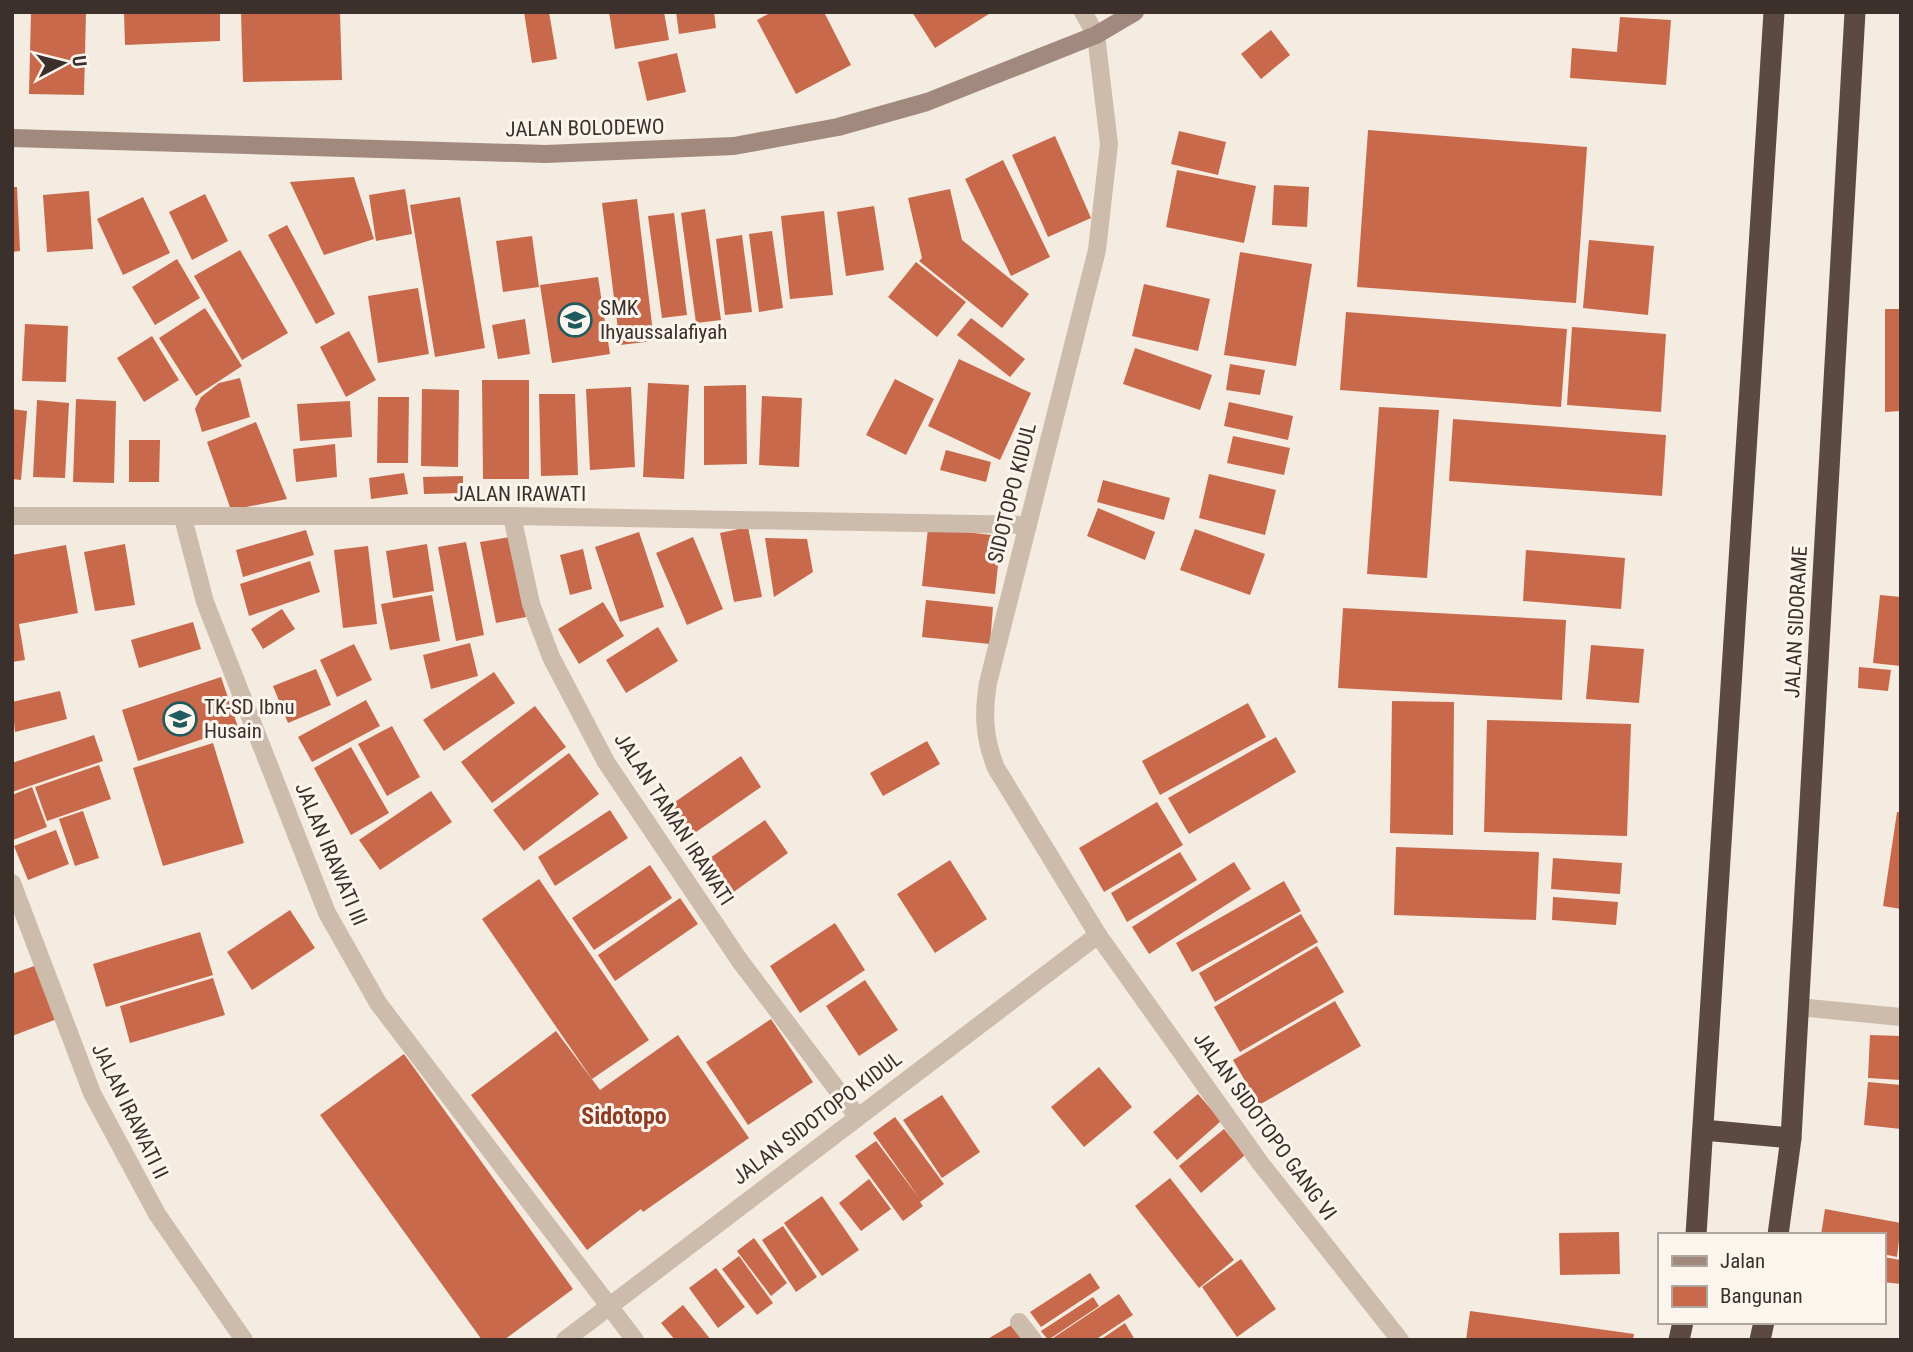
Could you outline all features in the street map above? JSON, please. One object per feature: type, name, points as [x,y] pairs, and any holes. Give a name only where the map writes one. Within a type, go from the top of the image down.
[{"type":"highway","points":[[1696,1233],[1774,12]]},
{"type":"highway","name":"JALAN SIDORAME","points":[[1778,1233],[1791,1138],[1855,12]]},
{"type":"highway","points":[[1703,1130],[1791,1138]]},
{"type":"street","points":[[1083,12],[1096,35]]},
{"type":"street","name":"JALAN BOLODEWO","points":[[12,138],[546,154],[734,146],[838,127],[927,102],[1096,35],[1135,12]]},
{"type":"street","name":"SIDOTOPO KIDUL","points":[[1096,35],[1109,144],[1097,250],[988,683],[984,723],[988,747],[996,768],[1098,935]]},
{"type":"street","name":"JALAN IRAWATI","points":[[12,516],[512,516],[1028,525]]},
{"type":"street","name":"JALAN TAMAN IRAWATI","points":[[512,516],[531,604],[551,657],[607,762],[740,961],[857,1116]]},
{"type":"street","name":"JALAN IRAWATI III","points":[[183,518],[205,602],[327,913],[379,1003],[635,1340]]},
{"type":"street","name":"JALAN IRAWATI II","points":[[12,883],[92,1093],[157,1214],[244,1340]]},
{"type":"street","name":"JALAN SIDOTOPO KIDUL","points":[[565,1340],[1098,935]]},
{"type":"street","name":"JALAN SIDOTOPO GANG VI","points":[[1098,935],[1261,1164],[1400,1340]]},
{"type":"street","points":[[1798,1007],[1901,1017]]},
{"type":"street","points":[[1019,1322],[1033,1340]]},
{"type":"building","points":[[31,12],[86,12],[84,95],[29,94]]},
{"type":"building","points":[[124,12],[220,12],[220,41],[125,45]]},
{"type":"building","points":[[241,12],[340,12],[342,80],[243,82]]},
{"type":"building","points":[[524,12],[549,12],[557,59],[532,63]]},
{"type":"building","points":[[609,12],[664,12],[669,40],[615,49]]},
{"type":"building","points":[[676,12],[714,12],[716,28],[679,34]]},
{"type":"building","points":[[772,12],[824,12],[851,65],[796,94],[757,20]]},
{"type":"building","points":[[912,12],[992,12],[935,48]]},
{"type":"building","points":[[1620,17],[1671,20],[1666,85],[1570,78],[1572,48],[1617,52]]},
{"type":"building","points":[[1271,30],[1290,55],[1261,79],[1241,54]]},
{"type":"building","points":[[677,53],[686,92],[647,101],[638,62]]},
{"type":"building","points":[[1368,130],[1587,147],[1576,303],[1357,287]]},
{"type":"building","points":[[1179,131],[1226,142],[1218,175],[1171,164]]},
{"type":"building","points":[[1055,136],[1091,218],[1048,237],[1012,155]]},
{"type":"building","points":[[1003,160],[1050,257],[1011,276],[965,179]]},
{"type":"building","points":[[1177,170],[1256,186],[1244,243],[1166,227]]},
{"type":"building","points":[[354,177],[374,239],[324,255],[290,182]]},
{"type":"building","points":[[1274,185],[1309,187],[1307,227],[1272,225]]},
{"type":"building","points":[[12,187],[17,187],[20,251],[12,252]]},
{"type":"building","points":[[405,189],[412,234],[376,241],[369,195]]},
{"type":"building","points":[[950,189],[962,240],[1029,294],[1002,328],[919,261],[922,258],[908,198]]},
{"type":"building","points":[[89,191],[93,249],[47,252],[43,195]]},
{"type":"building","points":[[205,194],[228,241],[192,260],[169,212]]},
{"type":"building","points":[[143,197],[170,253],[123,275],[97,219]]},
{"type":"building","points":[[460,197],[485,348],[435,357],[410,205]]},
{"type":"building","points":[[637,199],[654,341],[620,345],[602,203]]},
{"type":"building","points":[[874,206],[884,270],[846,276],[837,212]]},
{"type":"building","points":[[705,209],[721,320],[696,323],[681,213]]},
{"type":"building","points":[[824,211],[833,295],[790,299],[781,216]]},
{"type":"building","points":[[674,213],[687,315],[662,318],[648,216]]},
{"type":"building","points":[[287,225],[335,314],[316,324],[268,235]]},
{"type":"building","points":[[772,231],[783,308],[759,312],[749,234]]},
{"type":"building","points":[[742,235],[752,312],[725,315],[716,239]]},
{"type":"building","points":[[532,236],[539,287],[503,292],[496,241]]},
{"type":"building","points":[[1589,240],[1654,246],[1648,315],[1583,308]]},
{"type":"building","points":[[240,250],[288,333],[242,360],[194,276]]},
{"type":"building","points":[[1240,252],[1312,264],[1296,366],[1224,355]]},
{"type":"building","points":[[177,259],[200,298],[155,325],[132,287]]},
{"type":"building","points":[[916,262],[966,302],[937,337],[888,297]]},
{"type":"building","name":"SMK Ihyaussalafiyah","points":[[598,277],[610,354],[552,363],[540,285]]},
{"type":"building","points":[[1144,284],[1210,299],[1198,351],[1132,336]]},
{"type":"building","points":[[418,288],[429,354],[378,363],[368,296]]},
{"type":"building","points":[[205,308],[242,366],[196,396],[159,338]]},
{"type":"building","points":[[1885,309],[1901,309],[1901,411],[1885,412]]},
{"type":"building","points":[[1346,312],[1567,329],[1561,407],[1340,390]]},
{"type":"building","points":[[971,318],[1025,359],[1010,377],[957,335]]},
{"type":"building","points":[[525,319],[530,354],[498,359],[492,325]]},
{"type":"building","points":[[25,324],[68,326],[66,382],[22,381]]},
{"type":"building","points":[[1572,327],[1666,334],[1661,412],[1567,405]]},
{"type":"building","points":[[349,331],[376,380],[346,397],[320,347]]},
{"type":"building","points":[[152,336],[179,380],[144,402],[117,358]]},
{"type":"building","points":[[1135,348],[1212,375],[1200,410],[1123,384]]},
{"type":"building","points":[[959,359],[1031,393],[1000,460],[928,426]]},
{"type":"building","points":[[1230,364],[1265,370],[1260,395],[1226,390]]},
{"type":"building","points":[[240,378],[250,417],[202,432],[195,409],[201,397],[219,383]]},
{"type":"building","points":[[895,379],[934,399],[906,455],[866,435]]},
{"type":"building","points":[[482,380],[529,380],[529,479],[483,479]]},
{"type":"building","points":[[648,383],[689,385],[684,479],[643,477]]},
{"type":"building","points":[[746,385],[747,464],[704,465],[704,386]]},
{"type":"building","points":[[631,387],[635,467],[590,470],[586,389]]},
{"type":"building","points":[[422,389],[459,390],[458,467],[421,466]]},
{"type":"building","points":[[539,394],[575,394],[578,475],[541,476]]},
{"type":"building","points":[[762,396],[802,398],[799,467],[759,465]]},
{"type":"building","points":[[378,397],[409,397],[408,463],[377,463]]},
{"type":"building","points":[[76,399],[116,401],[114,483],[73,482]]},
{"type":"building","points":[[37,400],[69,403],[65,478],[33,477]]},
{"type":"building","points":[[350,401],[352,437],[300,441],[297,404]]},
{"type":"building","points":[[1229,402],[1293,416],[1288,440],[1224,426]]},
{"type":"building","points":[[1379,407],[1439,410],[1427,578],[1367,574]]},
{"type":"building","points":[[12,409],[27,411],[21,480],[12,479]]},
{"type":"building","points":[[1453,419],[1666,435],[1662,496],[1449,481]]},
{"type":"building","points":[[256,422],[287,499],[231,510],[207,442]]},
{"type":"building","points":[[1233,436],[1290,448],[1284,475],[1227,463]]},
{"type":"building","points":[[129,440],[160,440],[159,482],[129,482]]},
{"type":"building","points":[[335,444],[337,477],[296,482],[293,449]]},
{"type":"building","points":[[946,450],[991,462],[986,482],[940,470]]},
{"type":"building","points":[[404,473],[408,494],[371,499],[369,478]]},
{"type":"building","points":[[1209,474],[1276,490],[1265,535],[1199,518]]},
{"type":"building","points":[[463,476],[463,493],[424,494],[423,477]]},
{"type":"building","points":[[1103,480],[1170,498],[1164,520],[1097,502]]},
{"type":"building","points":[[1098,508],[1155,532],[1145,560],[1087,536]]},
{"type":"building","points":[[748,527],[762,597],[734,602],[720,533]]},
{"type":"building","points":[[928,528],[1001,536],[995,594],[922,586]]},
{"type":"building","points":[[1195,529],[1265,554],[1250,595],[1180,570]]},
{"type":"building","points":[[306,530],[314,555],[243,577],[236,550]]},
{"type":"building","points":[[639,532],[664,607],[620,622],[595,547]]},
{"type":"building","points":[[510,537],[526,617],[496,623],[480,542]]},
{"type":"building","points":[[693,537],[723,609],[687,625],[656,553]]},
{"type":"building","points":[[765,538],[807,539],[813,572],[774,597]]},
{"type":"building","points":[[466,542],[484,635],[456,641],[438,547]]},
{"type":"building","points":[[125,544],[135,605],[95,611],[84,552]]},
{"type":"building","points":[[427,544],[434,591],[393,598],[386,551]]},
{"type":"building","points":[[66,545],[78,613],[19,624],[25,660],[12,662],[12,555]]},
{"type":"building","points":[[368,546],[377,624],[343,628],[334,550]]},
{"type":"building","points":[[583,549],[592,589],[570,595],[560,555]]},
{"type":"building","points":[[1526,550],[1625,558],[1621,609],[1523,601]]},
{"type":"building","points":[[310,561],[320,592],[249,616],[240,584]]},
{"type":"building","points":[[432,595],[440,641],[390,650],[381,604]]},
{"type":"building","points":[[1880,595],[1901,597],[1901,666],[1873,663]]},
{"type":"building","points":[[926,600],[993,607],[990,644],[922,637]]},
{"type":"building","points":[[603,602],[624,636],[579,664],[558,629]]},
{"type":"building","points":[[1343,608],[1566,620],[1562,700],[1338,688]]},
{"type":"building","points":[[282,609],[295,629],[263,649],[251,629]]},
{"type":"building","points":[[193,622],[201,649],[139,668],[131,640]]},
{"type":"building","points":[[658,627],[678,661],[626,693],[606,660]]},
{"type":"building","points":[[470,643],[478,676],[431,689],[423,655]]},
{"type":"building","points":[[354,644],[372,680],[337,697],[320,660]]},
{"type":"building","points":[[1591,645],[1644,649],[1639,703],[1586,699]]},
{"type":"building","points":[[1859,667],[1891,670],[1888,691],[1858,688]]},
{"type":"building","points":[[316,669],[331,705],[288,723],[273,686]]},
{"type":"building","points":[[494,672],[515,703],[444,751],[423,720]]},
{"type":"building","name":"TK-SD Ibnu Husain","points":[[221,677],[238,727],[138,761],[122,710]]},
{"type":"building","points":[[60,691],[67,719],[15,732],[12,702]]},
{"type":"building","points":[[366,700],[380,726],[312,762],[298,737]]},
{"type":"building","points":[[1392,701],[1454,702],[1453,835],[1390,833]]},
{"type":"building","points":[[1248,703],[1266,737],[1160,795],[1142,761]]},
{"type":"building","points":[[535,706],[566,747],[492,803],[461,762]]},
{"type":"building","points":[[1487,720],[1631,724],[1627,836],[1484,832]]},
{"type":"building","points":[[392,726],[420,777],[387,796],[358,744]]},
{"type":"building","points":[[94,735],[103,761],[12,792],[12,763]]},
{"type":"building","points":[[1276,737],[1296,772],[1189,834],[1168,798]]},
{"type":"building","points":[[927,741],[940,764],[883,796],[870,773]]},
{"type":"building","points":[[213,743],[244,843],[163,866],[133,768]]},
{"type":"building","points":[[351,747],[389,813],[351,835],[314,768]]},
{"type":"building","points":[[569,753],[599,794],[524,851],[493,810]]},
{"type":"building","points":[[741,756],[761,787],[683,841],[662,811]]},
{"type":"building","points":[[99,765],[111,799],[47,821],[35,787]]},
{"type":"building","points":[[32,787],[47,827],[13,840],[12,795]]},
{"type":"building","points":[[431,791],[452,822],[380,870],[359,840]]},
{"type":"building","points":[[1157,802],[1183,845],[1104,892],[1079,848]]},
{"type":"building","points":[[610,810],[628,838],[555,886],[538,857]]},
{"type":"building","points":[[83,811],[99,858],[75,866],[59,819]]},
{"type":"building","points":[[1897,812],[1901,812],[1901,909],[1883,906]]},
{"type":"building","points":[[765,820],[788,853],[728,896],[704,862]]},
{"type":"building","points":[[56,830],[69,864],[28,880],[14,846]]},
{"type":"building","points":[[1396,847],[1539,852],[1536,920],[1394,915]]},
{"type":"building","points":[[1180,852],[1197,880],[1127,922],[1111,893]]},
{"type":"building","points":[[1553,858],[1622,863],[1620,894],[1551,889]]},
{"type":"building","points":[[950,860],[987,919],[935,953],[897,894]]},
{"type":"building","points":[[1234,862],[1251,889],[1149,954],[1132,927]]},
{"type":"building","points":[[650,865],[672,898],[594,950],[572,918]]},
{"type":"building","points":[[539,879],[649,1040],[592,1079],[482,919]]},
{"type":"building","points":[[1284,881],[1301,911],[1192,972],[1176,943]]},
{"type":"building","points":[[1553,897],[1618,902],[1616,925],[1552,920]]},
{"type":"building","points":[[680,898],[698,924],[615,981],[598,955]]},
{"type":"building","points":[[290,910],[315,948],[252,990],[227,952]]},
{"type":"building","points":[[1301,914],[1318,942],[1215,1002],[1199,973]]},
{"type":"building","points":[[835,923],[865,970],[800,1013],[770,966]]},
{"type":"building","points":[[200,932],[213,975],[106,1007],[93,964]]},
{"type":"building","points":[[1317,946],[1344,992],[1240,1052],[1214,1007]]},
{"type":"building","points":[[37,965],[57,1019],[12,1036],[12,974]]},
{"type":"building","points":[[213,978],[225,1015],[130,1043],[120,1006]]},
{"type":"building","points":[[865,980],[898,1030],[859,1056],[826,1006]]},
{"type":"building","points":[[1335,1001],[1361,1046],[1259,1105],[1233,1060]]},
{"type":"building","points":[[771,1019],[813,1082],[748,1125],[706,1062]]},
{"type":"building","points":[[556,1031],[600,1090],[678,1035],[749,1138],[643,1212],[641,1209],[587,1250],[471,1095]]},
{"type":"building","points":[[1870,1035],[1901,1036],[1901,1080],[1868,1078]]},
{"type":"building","points":[[404,1054],[573,1289],[504,1340],[482,1340],[320,1115]]},
{"type":"building","points":[[1099,1067],[1132,1107],[1084,1147],[1051,1107]]},
{"type":"building","points":[[1868,1082],[1901,1085],[1901,1129],[1864,1125]]},
{"type":"building","points":[[1198,1094],[1221,1121],[1177,1160],[1153,1132]]},
{"type":"building","points":[[942,1095],[980,1152],[942,1178],[903,1120]]},
{"type":"building","points":[[895,1117],[944,1184],[920,1202],[923,1206],[903,1221],[855,1156],[876,1141],[920,1199],[873,1133]]},
{"type":"building","points":[[1224,1129],[1245,1155],[1201,1193],[1179,1166]]},
{"type":"building","points":[[1170,1178],[1234,1260],[1199,1288],[1135,1206]]},
{"type":"building","points":[[869,1179],[891,1209],[861,1231],[839,1203]]},
{"type":"building","points":[[822,1196],[859,1250],[822,1276],[784,1223]]},
{"type":"building","points":[[1825,1209],[1901,1223],[1897,1257],[1885,1254],[1885,1233],[1821,1233]]},
{"type":"building","points":[[783,1226],[817,1277],[796,1292],[762,1240]]},
{"type":"building","points":[[1619,1232],[1620,1274],[1560,1275],[1559,1233]]},
{"type":"building","points":[[754,1238],[787,1283],[771,1296],[737,1251]]},
{"type":"building","points":[[739,1256],[773,1303],[757,1315],[722,1269]]},
{"type":"building","points":[[1885,1257],[1901,1260],[1901,1284],[1885,1282]]},
{"type":"building","points":[[1241,1259],[1276,1309],[1237,1337],[1202,1287]]},
{"type":"building","points":[[716,1268],[745,1307],[718,1328],[689,1288]]},
{"type":"building","points":[[1090,1273],[1100,1288],[1041,1327],[1030,1312]]},
{"type":"building","points":[[1119,1294],[1133,1315],[1095,1340],[1053,1338]]},
{"type":"building","points":[[1093,1297],[1099,1306],[1048,1340],[1041,1331]]},
{"type":"building","points":[[683,1305],[711,1340],[675,1340],[661,1323]]},
{"type":"building","points":[[1470,1311],[1634,1334],[1633,1340],[1466,1340]]},
{"type":"building","points":[[1125,1323],[1135,1340],[1100,1340]]},
{"type":"building","points":[[1013,1324],[1027,1340],[986,1340]]},
{"type":"place","name":"SMK Ihyaussalafiyah","points":[[575,320]]},
{"type":"place","name":"TK-SD Ibnu Husain","points":[[180,719]]},
{"type":"district","name":"Sidotopo","points":[[624,1116]]}]
